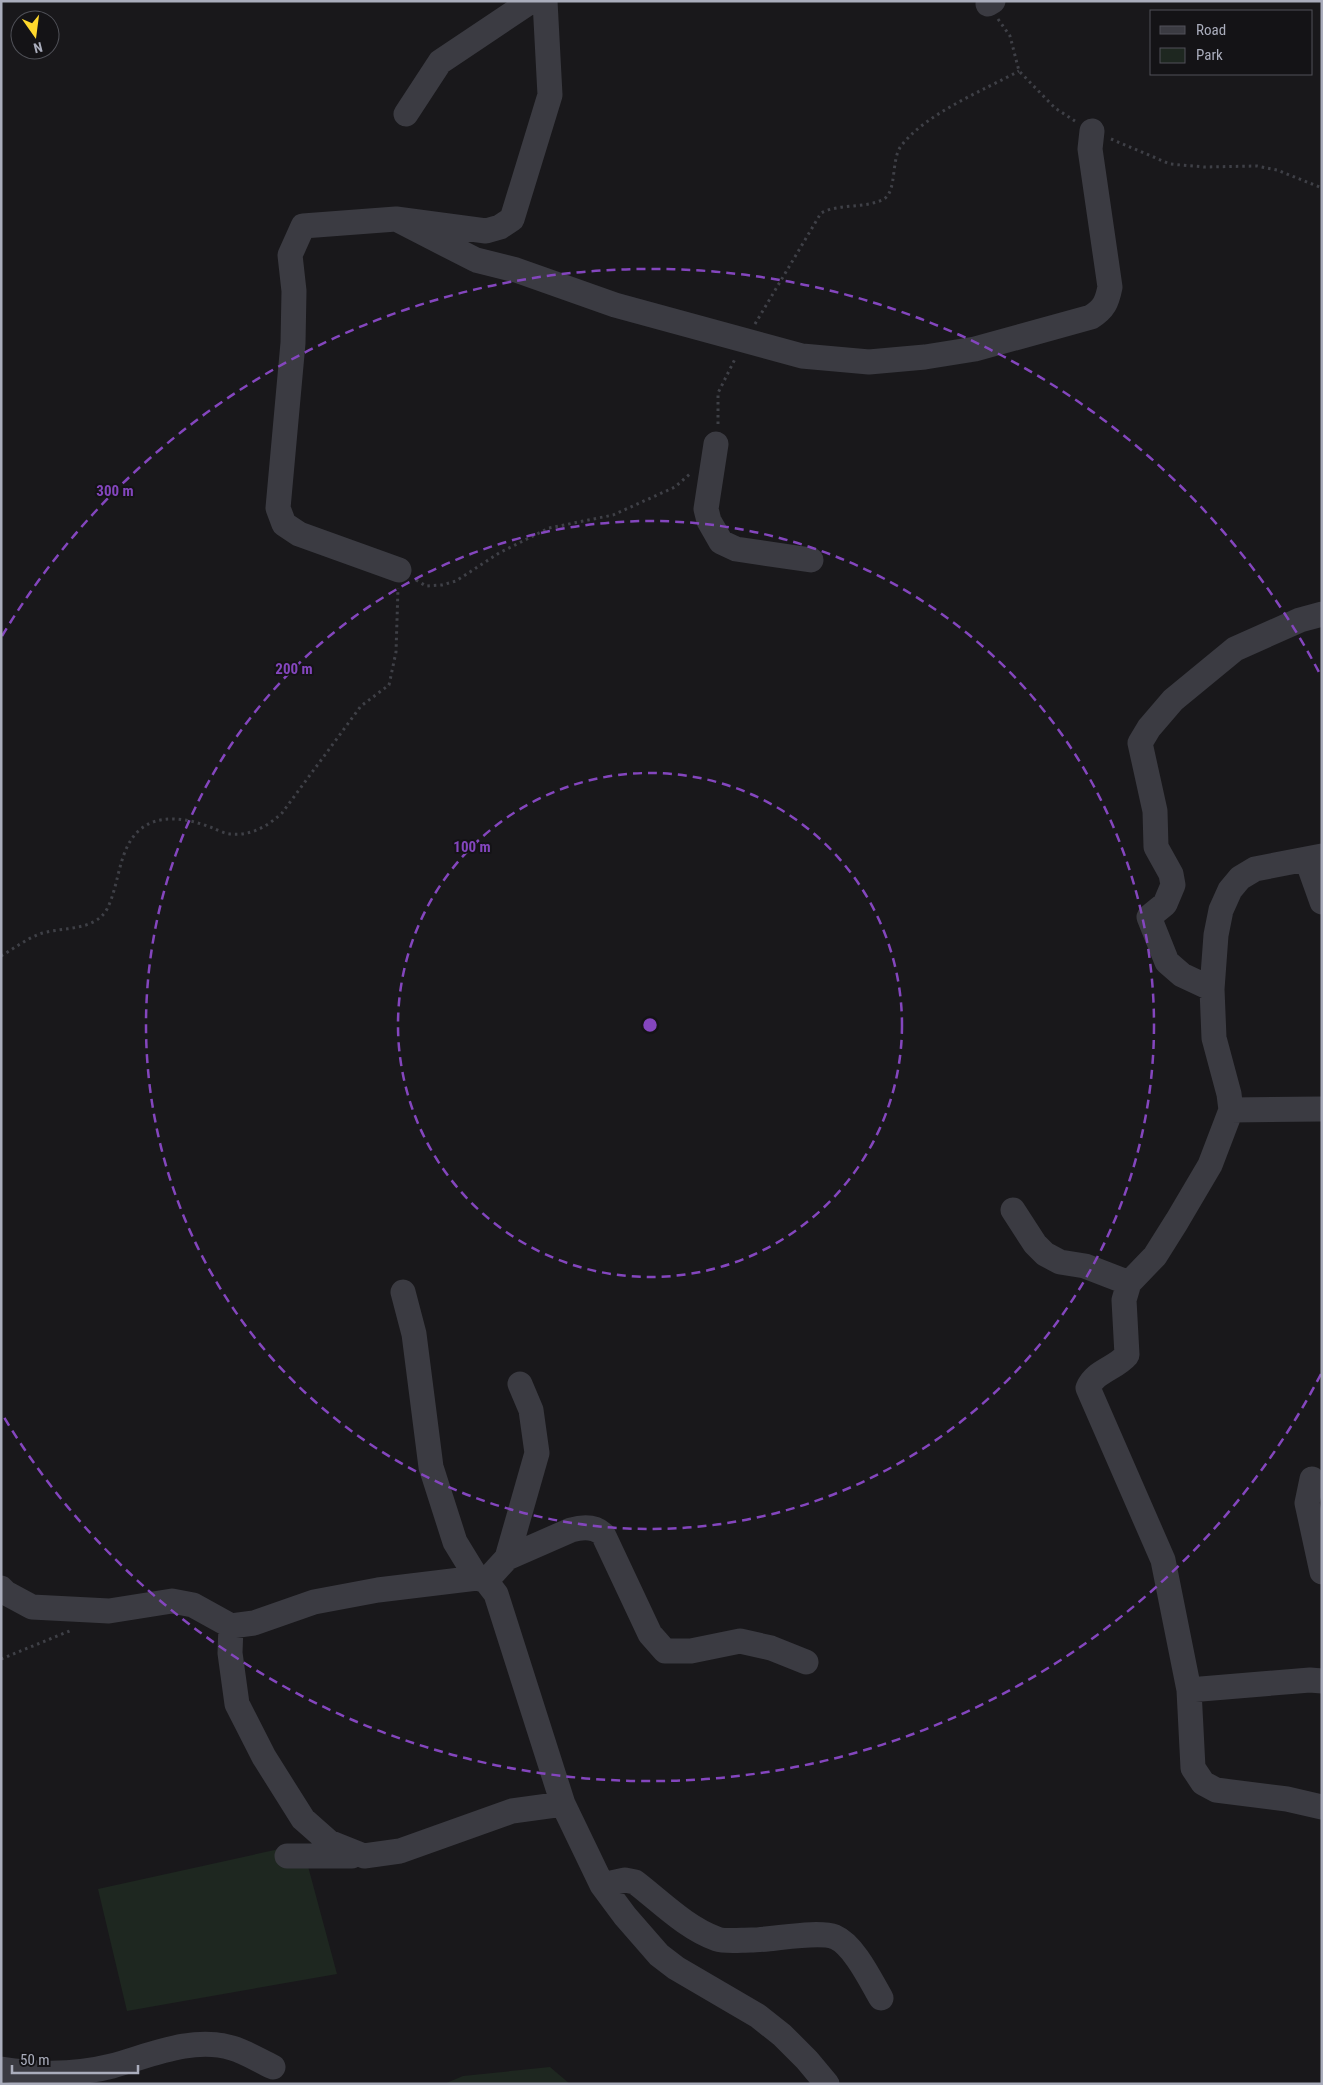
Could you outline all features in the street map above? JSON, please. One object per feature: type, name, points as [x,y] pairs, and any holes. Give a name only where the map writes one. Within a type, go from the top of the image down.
[{"type":"street","points":[[406,114],[440,62],[531,1]]},
{"type":"street","points":[[399,570],[299,534],[284,524],[278,508],[293,343],[294,291],[290,255],[303,226],[396,219],[486,231],[500,227],[512,219],[550,95],[545,1]]},
{"type":"street","points":[[396,219],[476,260],[516,270],[615,305],[793,354],[869,362],[925,356],[975,348],[1091,317],[1101,310],[1108,300],[1110,287],[1090,149],[1092,131]]},
{"type":"street","points":[[716,444],[706,509],[709,521],[721,542],[736,549],[811,560]]},
{"type":"street","points":[[1212,989],[1182,974],[1167,962],[1149,917],[1165,904],[1173,885],[1171,874],[1156,848],[1155,811],[1140,743],[1149,728],[1173,700],[1235,649],[1300,620],[1322,614]]},
{"type":"street","points":[[1322,902],[1314,858],[1254,869],[1240,878],[1230,890],[1221,910],[1216,935],[1212,989],[1214,1038],[1232,1110],[1210,1165],[1182,1213],[1155,1256],[1130,1282],[1124,1300],[1126,1355],[1120,1363],[1092,1379],[1088,1388],[1162,1560],[1190,1690],[1193,1768],[1203,1783],[1216,1790],[1287,1799],[1322,1807]]},
{"type":"street","points":[[1232,1110],[1322,1110]]},
{"type":"street","points":[[1013,1210],[1035,1244],[1045,1254],[1060,1262],[1085,1266],[1130,1282]]},
{"type":"street","points":[[404,1292],[414,1334],[431,1467],[455,1542],[481,1580],[496,1594],[563,1804],[602,1885],[625,1916],[659,1955],[676,1968],[758,2016],[782,2035],[807,2060],[826,2084]]},
{"type":"street","points":[[507,1558],[537,1453],[530,1410],[520,1384]]},
{"type":"street","points":[[1312,1480],[1307,1502],[1322,1571]]},
{"type":"street","points":[[1,1588],[6,1594],[32,1607],[109,1611],[172,1601],[193,1605],[231,1626],[254,1623],[314,1602],[378,1590],[481,1580],[507,1558],[582,1527],[598,1529],[603,1534],[650,1634],[665,1651],[691,1651],[740,1641],[771,1648],[806,1662]]},
{"type":"street","points":[[231,1626],[230,1653],[237,1704],[264,1757],[303,1819],[329,1842],[364,1856]]},
{"type":"street","points":[[1190,1690],[1310,1680],[1322,1681]]},
{"type":"street","points":[[287,1856],[364,1856],[400,1851],[512,1811],[563,1804]]},
{"type":"street","points":[[602,1885],[625,1880],[635,1882],[694,1928],[718,1939],[763,1940],[820,1935],[835,1938],[846,1944],[881,1998]]},
{"type":"street","points":[[1,2068],[19,2072],[72,2073],[111,2066],[159,2051],[200,2044],[231,2048],[273,2068]]},
{"type":"path","points":[[990,2],[1010,36],[1019,71],[1055,108],[1092,131],[1170,164],[1204,167],[1257,166],[1277,170],[1322,188]]},
{"type":"path","points":[[1,956],[38,934],[92,923],[106,911],[126,849],[132,838],[141,828],[153,822],[167,819],[192,820],[230,834],[260,830],[282,813],[361,706],[389,685],[396,652],[399,570]]},
{"type":"path","points":[[1,1659],[77,1628]]},
{"type":"green space","points":[[302,1844],[337,1974],[127,2011],[98,1889]]},
{"type":"green space","points":[[550,2067],[570,2084],[444,2084],[463,2076]]}]
